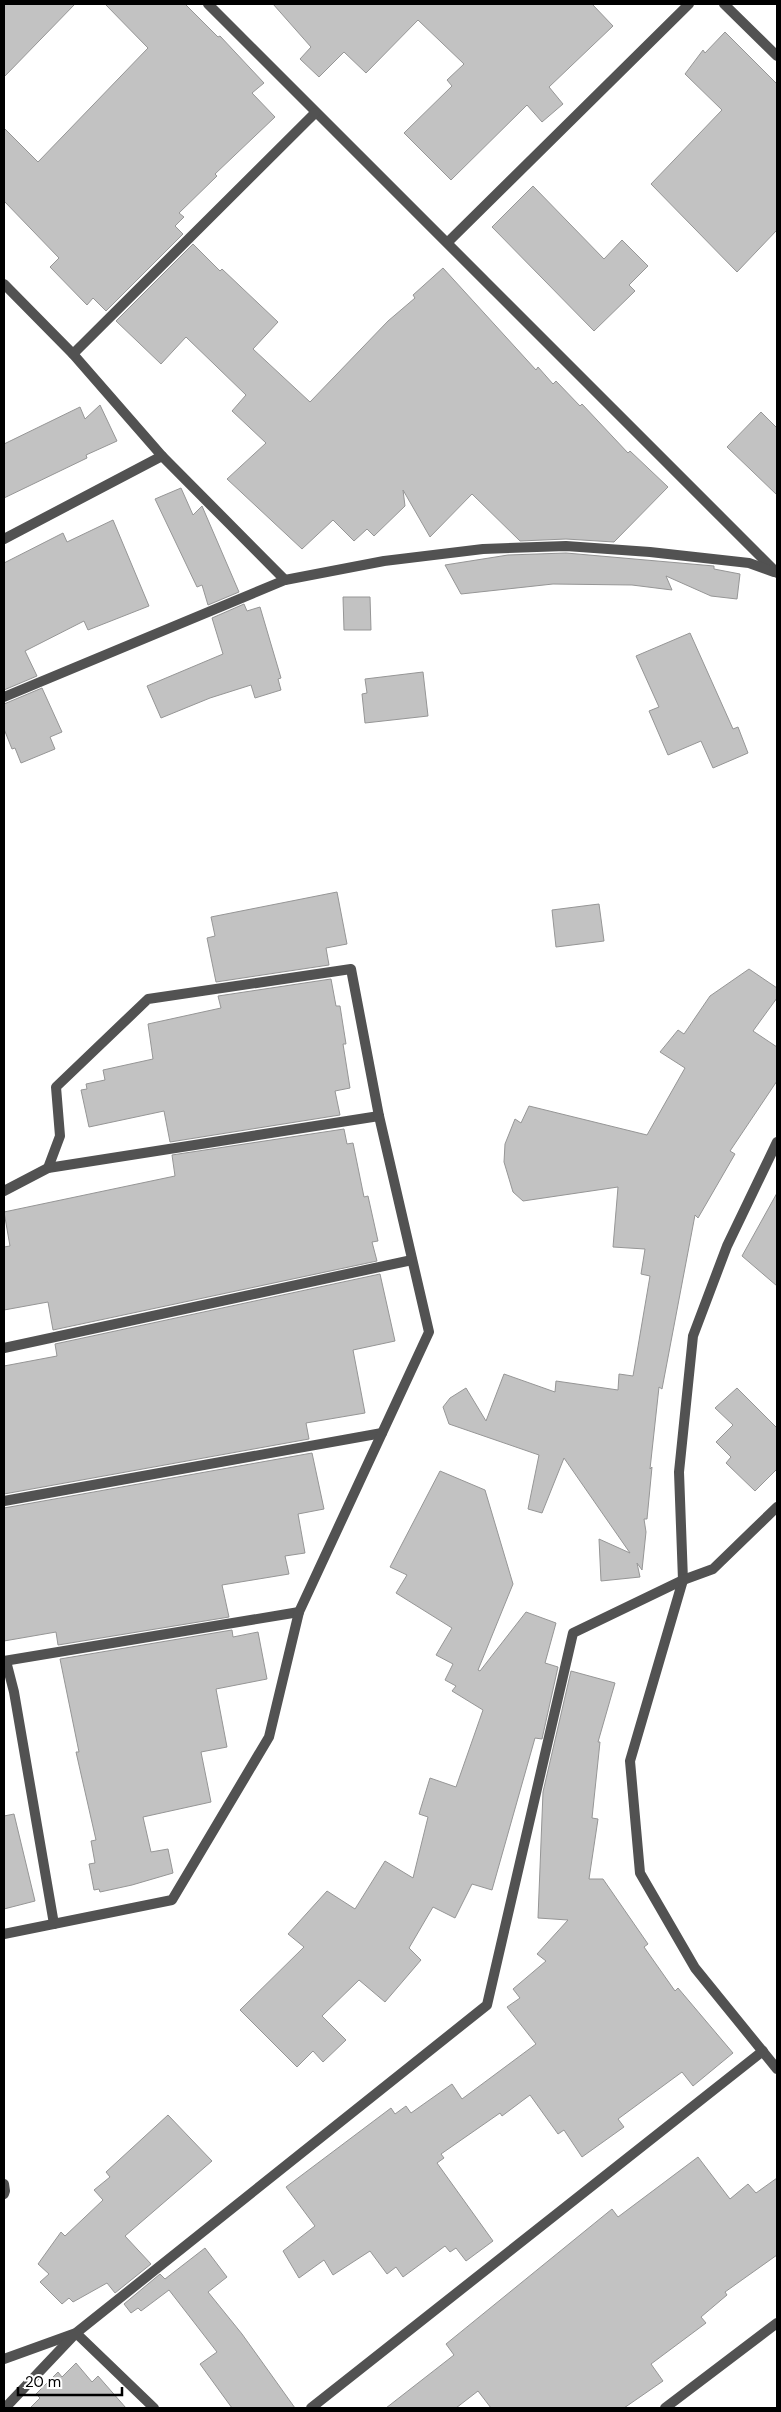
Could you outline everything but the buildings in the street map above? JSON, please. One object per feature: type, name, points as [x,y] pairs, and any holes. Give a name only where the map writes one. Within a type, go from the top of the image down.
[{"type":"street","points":[[208,4],[777,573]]},
{"type":"street","points":[[448,242],[689,4]]},
{"type":"street","points":[[724,4],[777,56]]},
{"type":"street","points":[[73,354],[315,113]]},
{"type":"street","points":[[4,284],[73,354],[162,456],[285,580]]},
{"type":"street","points":[[4,539],[162,456]]},
{"type":"street","points":[[4,696],[204,616],[285,580],[384,561],[483,549],[566,546],[749,563],[777,573]]},
{"type":"street","points":[[4,1934],[172,1900],[269,1736],[299,1612],[429,1332],[379,1116],[351,969],[148,999],[56,1087],[60,1136],[48,1168]]},
{"type":"street","points":[[4,1191],[48,1168],[379,1116]]},
{"type":"street","points":[[777,1142],[727,1246],[693,1336],[679,1472],[683,1580],[630,1761],[640,1873],[694,1968],[777,2068]]},
{"type":"street","points":[[4,1348],[412,1260]]},
{"type":"street","points":[[4,1501],[382,1433]]},
{"type":"street","points":[[4,2408],[76,2333],[487,2005],[573,1633],[683,1580],[713,1569],[777,1507]]},
{"type":"street","points":[[54,1924],[14,1692],[5,1661],[299,1612]]},
{"type":"street","points":[[311,2408],[762,2051]]},
{"type":"street","points":[[4,2184],[6,2191],[4,2194]]},
{"type":"street","points":[[666,2408],[777,2323]]},
{"type":"street","points":[[4,2359],[76,2333]]},
{"type":"street","points":[[76,2333],[154,2408]]}]
